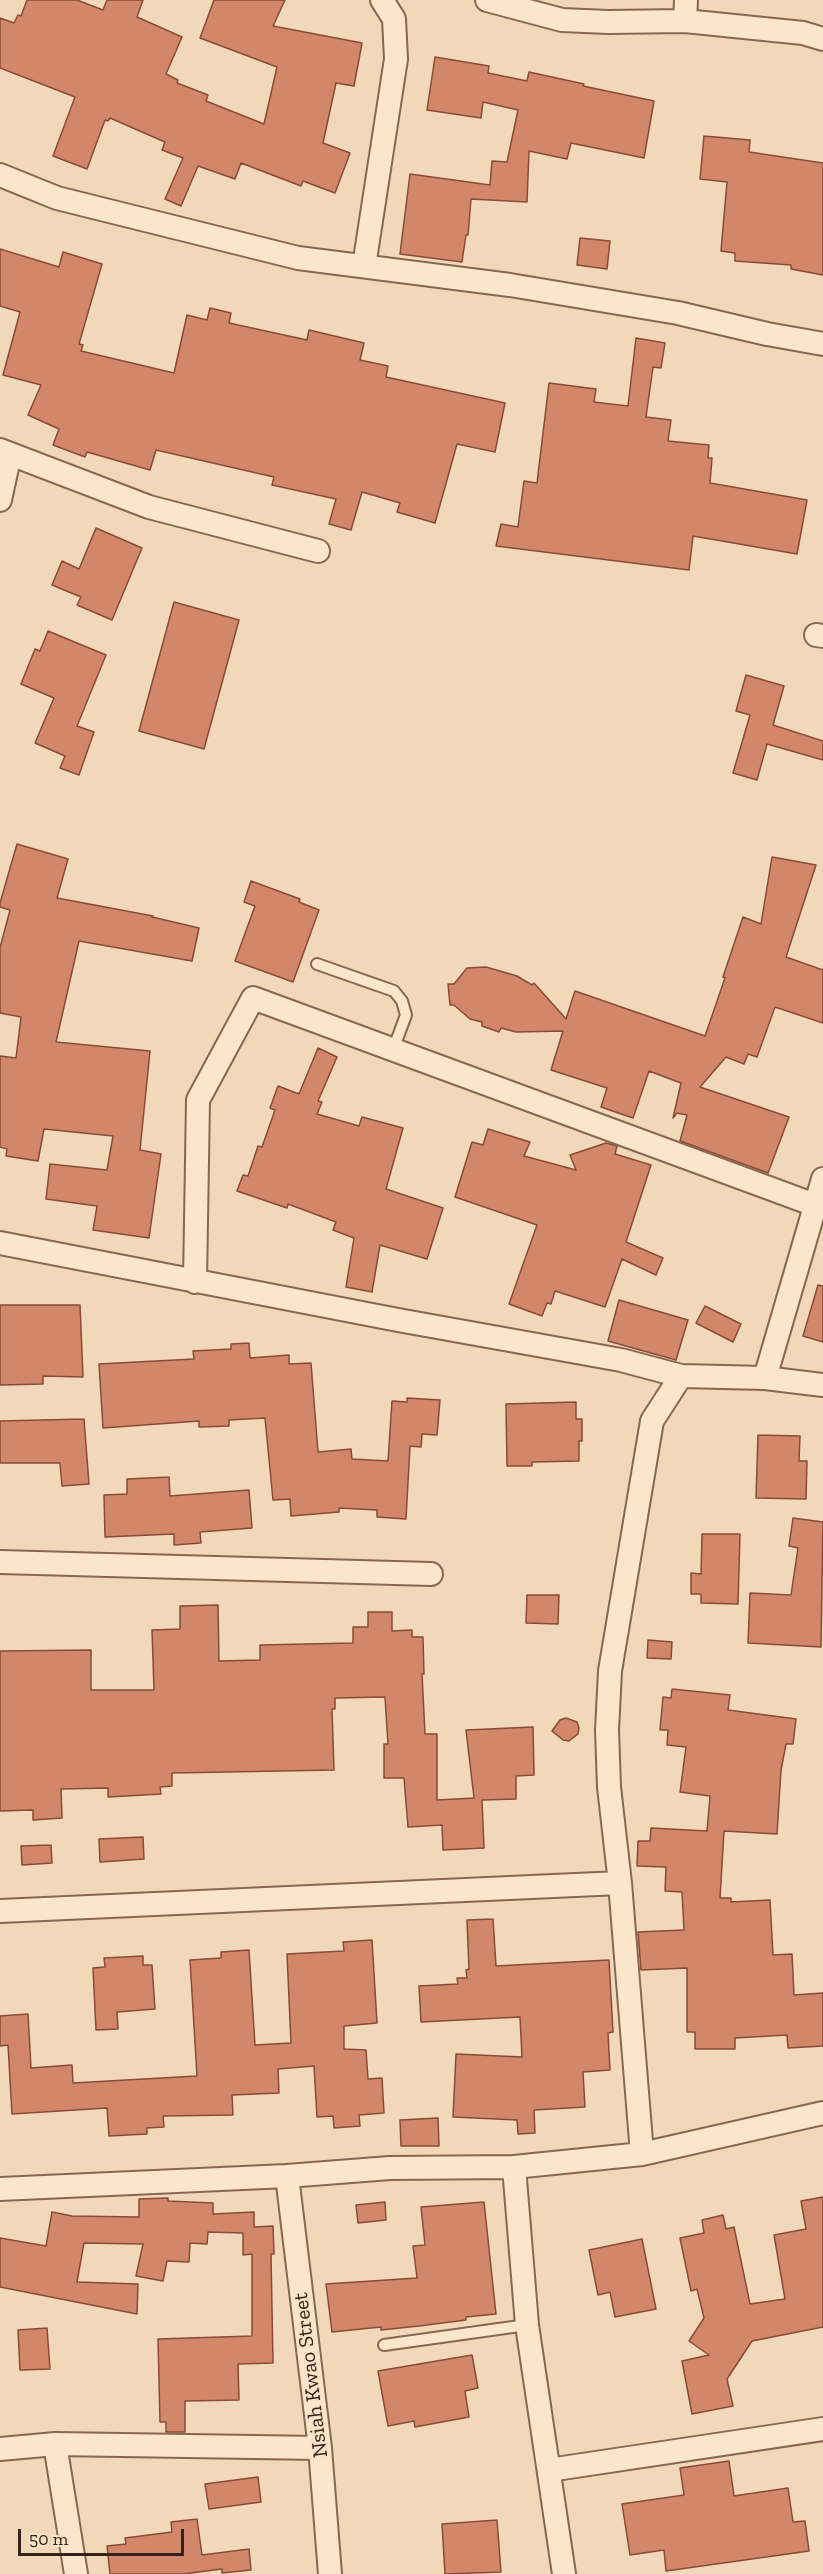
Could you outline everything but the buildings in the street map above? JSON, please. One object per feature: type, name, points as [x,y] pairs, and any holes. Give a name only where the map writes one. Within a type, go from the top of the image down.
[{"type":"street","points":[[364,266],[396,59],[394,19],[382,0]]},
{"type":"street","points":[[488,0],[562,20],[608,22],[686,11],[803,33],[823,39]]},
{"type":"street","points":[[0,175],[57,198],[298,258],[510,285],[678,313],[767,334],[823,344]]},
{"type":"street","points":[[0,500],[5,452],[149,507],[318,551]]},
{"type":"street","points":[[195,1282],[198,1100],[254,998],[815,1205]]},
{"type":"street","points":[[765,1378],[823,1179]]},
{"type":"street","points":[[0,1243],[195,1282],[621,1360],[681,1376],[765,1378],[823,1385]]},
{"type":"street","points":[[642,2154],[620,1883],[609,1787],[607,1730],[610,1671],[652,1421],[681,1376]]},
{"type":"street","points":[[0,1562],[431,1574]]},
{"type":"street","points":[[0,1911],[620,1883]]},
{"type":"street","points":[[0,2189],[287,2176],[390,2168],[514,2167],[642,2154],[823,2113]]},
{"type":"street","points":[[514,2167],[527,2325],[564,2574]]},
{"type":"street","name":"Nsiah Kwao Street","points":[[287,2176],[320,2448],[330,2574]]},
{"type":"street","points":[[549,2470],[823,2430]]},
{"type":"street","points":[[0,2449],[55,2444],[320,2448]]},
{"type":"street","points":[[55,2444],[76,2574]]},
{"type":"lane","points":[[317,964],[394,991],[402,1001],[406,1015],[393,1051]]},
{"type":"lane","points":[[384,2345],[527,2325]]}]
